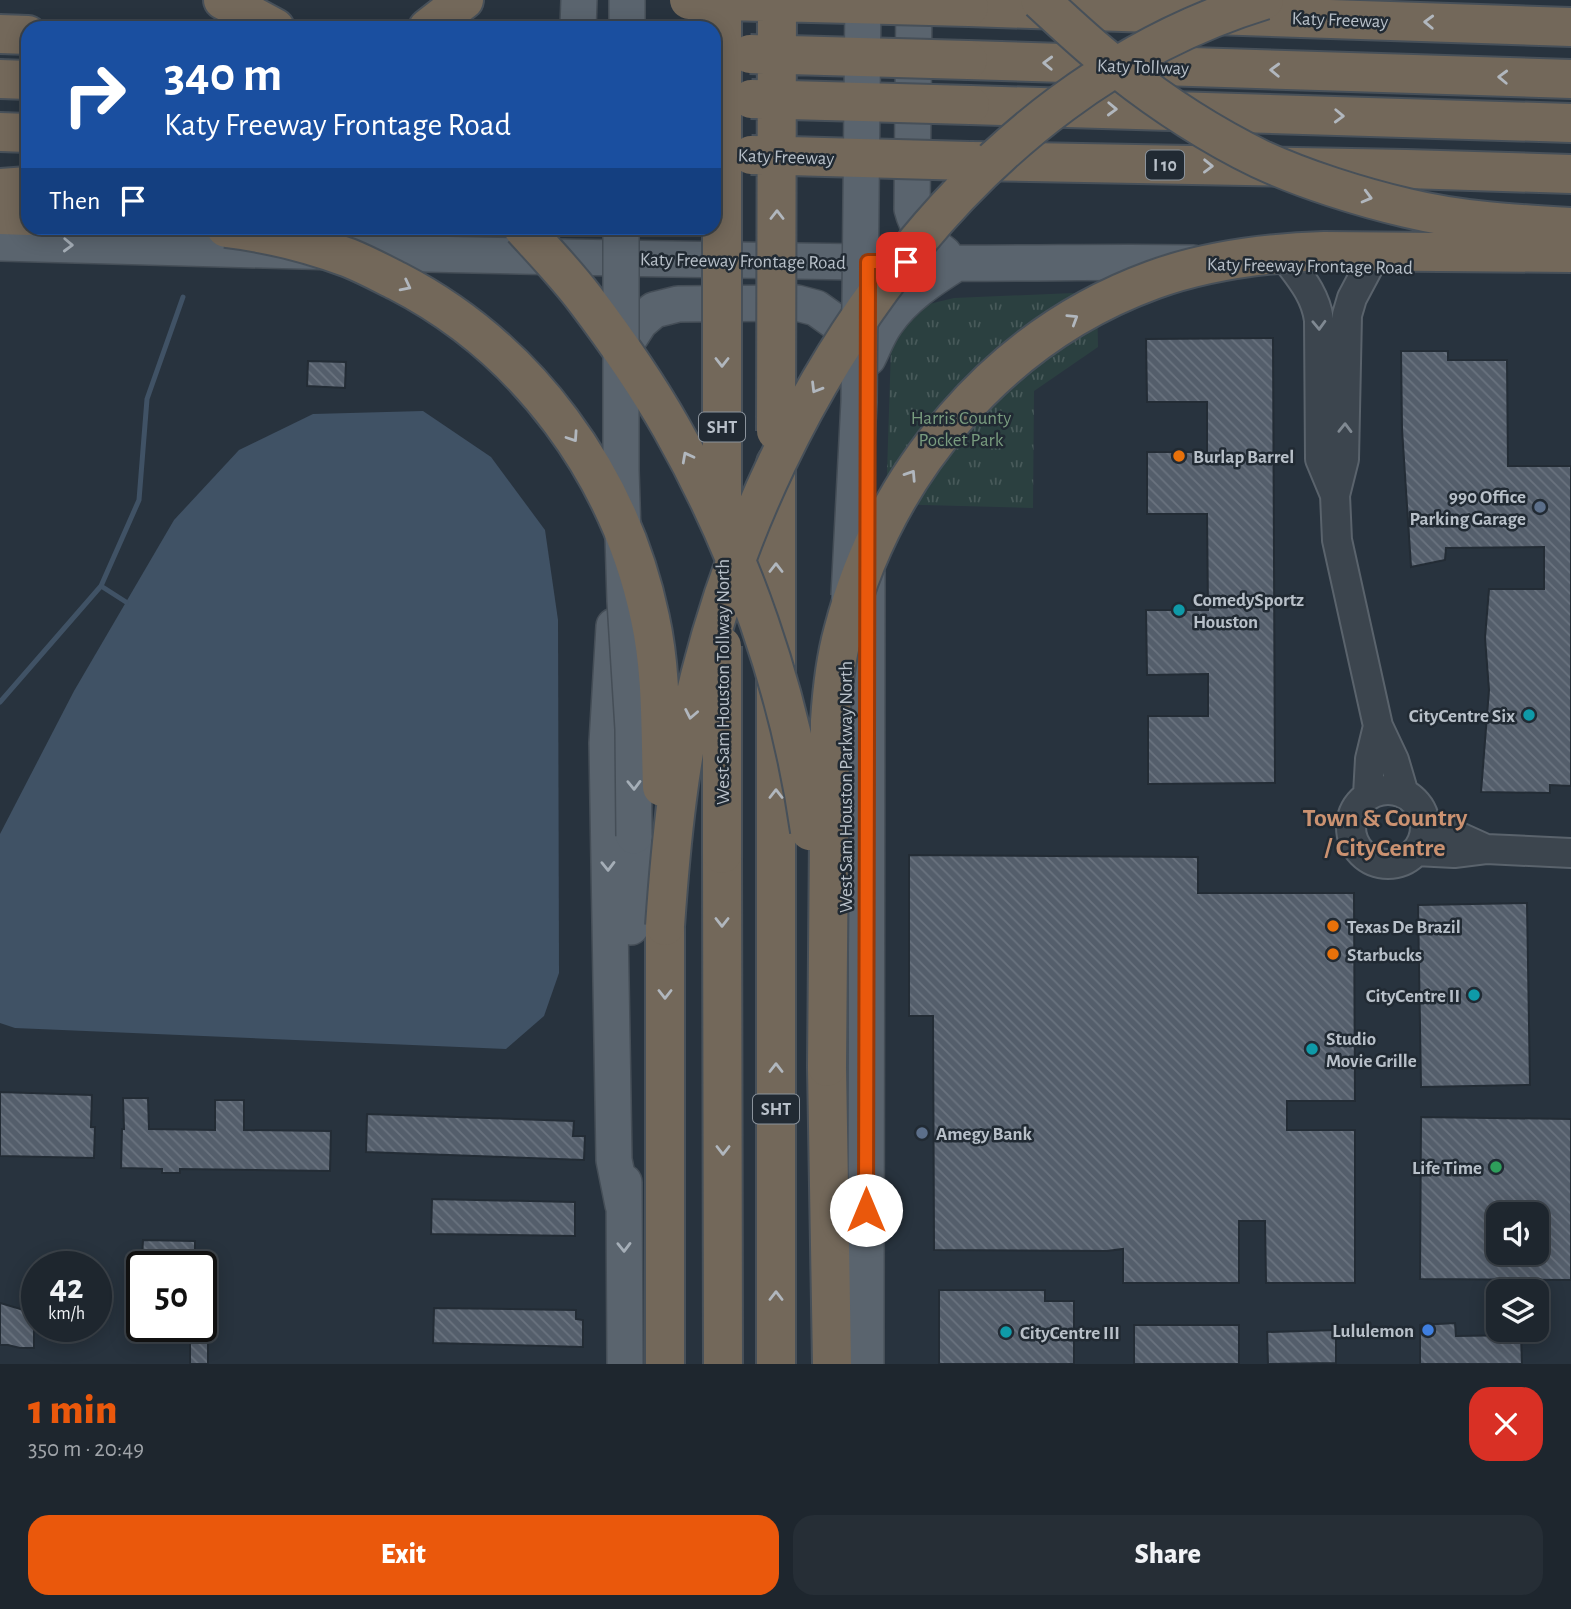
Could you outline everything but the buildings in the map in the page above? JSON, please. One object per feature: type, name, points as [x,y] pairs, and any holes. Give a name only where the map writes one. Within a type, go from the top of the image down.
[{"type":"highway","points":[[223,0],[262,21]]},
{"type":"highway","points":[[437,21],[464,0]]},
{"type":"highway","name":"Katy Freeway","points":[[689,0],[1571,27]]},
{"type":"highway","name":"West Sam Houston Tollway North","points":[[722,0],[723,1364]]},
{"type":"highway","name":"SHT","points":[[776,1364],[777,0]]},
{"type":"highway","points":[[1040,0],[1119,70],[1152,94],[1214,134],[1261,159],[1357,195],[1408,209],[1462,218],[1571,226]]},
{"type":"highway","points":[[665,926],[670,851],[679,779],[701,673],[733,568],[757,505],[829,366],[883,286],[915,245],[974,179],[1008,146],[1086,85],[1149,48],[1213,19],[1264,0]]},
{"type":"highway","points":[[1097,11],[1286,0]]},
{"type":"highway","points":[[0,34],[21,35]]},
{"type":"highway","name":"Katy Tollway","points":[[721,53],[1571,79]]},
{"type":"highway","points":[[0,79],[21,80]]},
{"type":"highway","points":[[721,98],[1571,123]]},
{"type":"highway","points":[[0,132],[21,133]]},
{"type":"highway","name":"Katy Freeway","points":[[721,154],[1571,174]]},
{"type":"highway","points":[[0,159],[21,159]]},
{"type":"highway","points":[[1407,169],[1571,198]]},
{"type":"highway","points":[[0,188],[21,186]]},
{"type":"highway","points":[[0,215],[21,216]]},
{"type":"highway","points":[[269,235],[351,259],[420,293],[479,334],[551,407],[574,437],[594,470],[632,550],[651,620],[659,691],[665,926],[665,1364]]},
{"type":"highway","points":[[512,242],[584,297],[615,341],[671,426],[716,516],[748,592],[770,653],[806,799],[817,900],[827,1067]]},
{"type":"highway","points":[[832,1364],[827,1067],[830,721],[842,634],[860,576],[874,542],[907,481],[929,448],[972,398],[1025,352],[1081,314],[1155,279],[1216,263],[1324,251],[1571,253]]},
{"type":"main road","points":[[578,21],[579,0]]},
{"type":"main road","points":[[621,0],[621,21]]},
{"type":"main road","points":[[627,0],[627,21]]},
{"type":"main road","name":"West Sam Houston Parkway North","points":[[863,0],[859,402],[844,691],[845,1106],[866,1348]]},
{"type":"main road","points":[[866,1348],[870,0]]},
{"type":"main road","points":[[868,358],[884,325],[901,304],[923,284],[957,263],[920,231],[912,209],[914,0]]},
{"type":"main road","points":[[532,235],[512,242],[562,286],[597,311],[625,345]]},
{"type":"main road","points":[[623,1205],[614,1160],[607,743],[619,523],[626,238]]},
{"type":"main road","points":[[625,1364],[623,1205],[634,836],[633,729],[621,470],[626,238]]},
{"type":"main road","name":"Katy Freeway Frontage Road","points":[[0,243],[310,252],[626,238],[868,262],[1123,261],[1571,271]]},
{"type":"main road","points":[[625,345],[640,322],[654,310],[678,304],[797,303],[816,308],[837,323],[868,358]]},
{"type":"street","points":[[1291,265],[1310,291],[1318,309],[1320,459],[1335,495]]},
{"type":"street","points":[[1369,266],[1352,298],[1347,315],[1344,459],[1335,495],[1337,540],[1378,726],[1394,760],[1404,794]]},
{"type":"street","points":[[1368,795],[1370,760],[1378,726]]},
{"type":"street","points":[[1380,790],[1404,794],[1414,801],[1421,811],[1424,821],[1422,842],[1408,858],[1398,862],[1388,864],[1367,858],[1352,839],[1350,826],[1359,803],[1380,790]]},
{"type":"street","points":[[1424,821],[1486,849]]},
{"type":"street","points":[[1416,851],[1454,853],[1486,849],[1571,853]]},
{"type":"green space","name":"Harris County Pocket Park","points":[[1097,292],[1098,347],[1034,391],[1033,508],[886,504],[891,348],[899,333],[929,304],[954,298]]},
{"type":"water","points":[[423,411],[491,457],[545,530],[558,620],[559,973],[544,1016],[506,1049],[15,1028],[0,1023],[0,834],[74,691],[174,520],[239,450],[313,414]]},
{"type":"waterway","points":[[0,702],[101,586],[139,500],[147,399],[183,297]]},
{"type":"waterway","points":[[101,586],[126,602]]},
{"type":"place","name":"Burlap Barrel","points":[[1179,456]]},
{"type":"place","name":"990 Office Parking Garage","points":[[1540,507]]},
{"type":"place","name":"ComedySportz Houston","points":[[1179,610]]},
{"type":"place","name":"CityCentre Six","points":[[1529,715]]},
{"type":"place","name":"Texas De Brazil","points":[[1333,926]]},
{"type":"place","name":"Starbucks","points":[[1333,954]]},
{"type":"place","name":"CityCentre II","points":[[1474,995]]},
{"type":"place","name":"Studio Movie Grille","points":[[1312,1049]]},
{"type":"place","name":"Amegy Bank","points":[[922,1133]]},
{"type":"place","name":"Life Time","points":[[1496,1167]]},
{"type":"place","name":"Lululemon","points":[[1428,1330]]},
{"type":"place","name":"CityCentre III","points":[[1006,1332]]},
{"type":"district","name":"Town & Country / CityCentre","points":[[1385,832]]},
{"type":"route","points":[[866,1210],[868,262],[906,262]]}]
